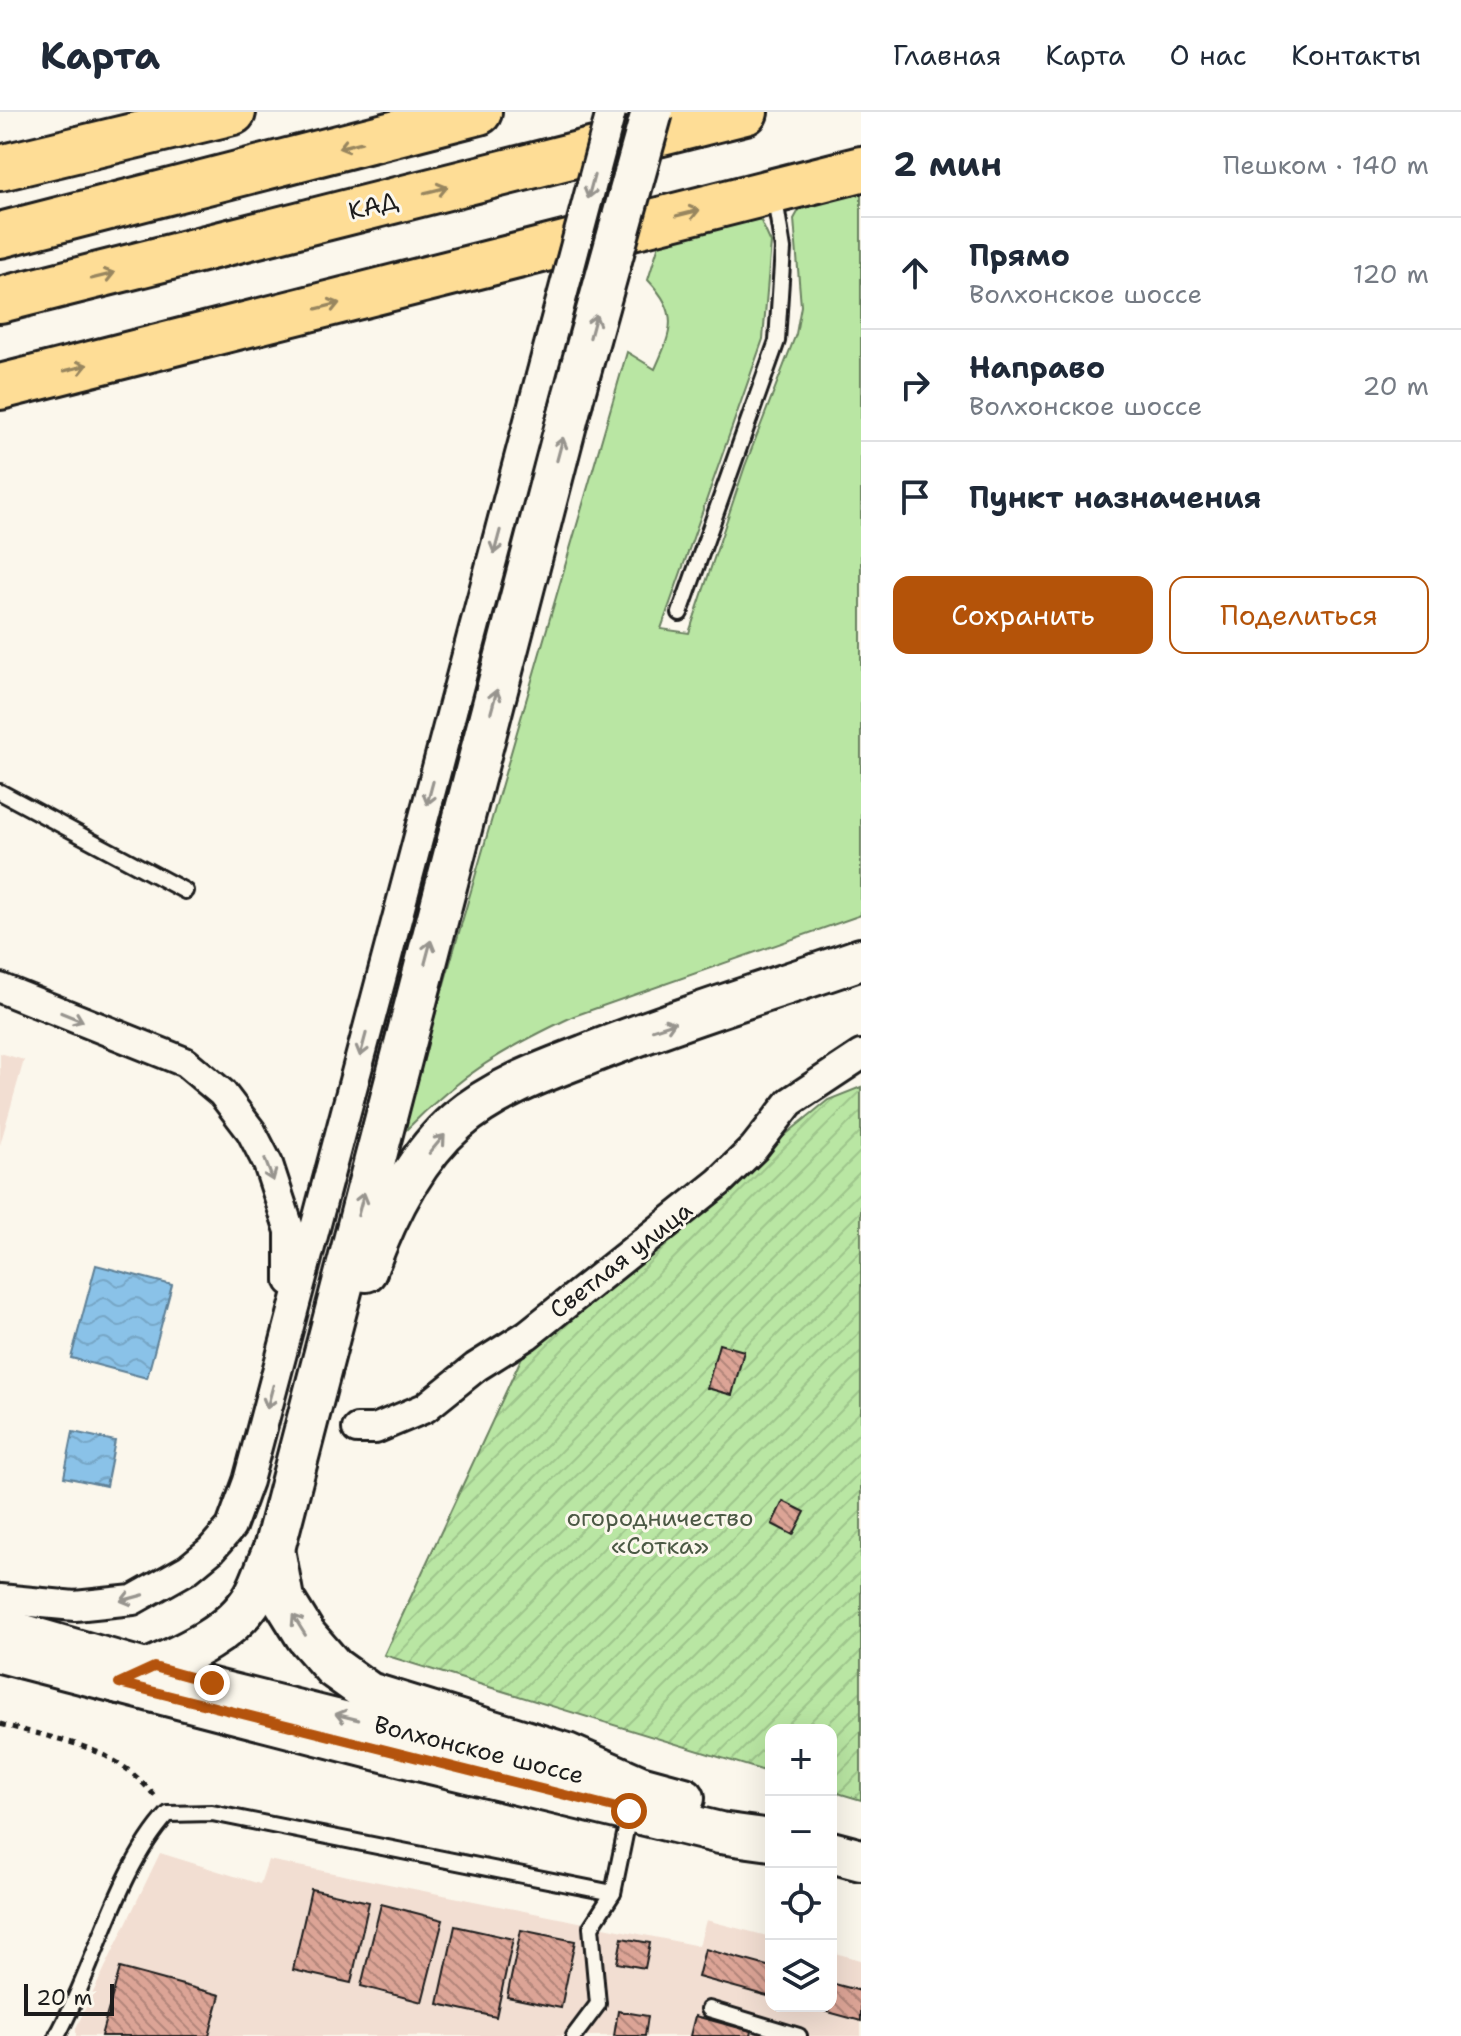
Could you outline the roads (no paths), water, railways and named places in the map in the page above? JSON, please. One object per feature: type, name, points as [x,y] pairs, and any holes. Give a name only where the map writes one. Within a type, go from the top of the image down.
[{"type":"highway","points":[[0,168],[233,112]]},
{"type":"highway","points":[[0,235],[479,112]]},
{"type":"highway","name":"КАД","points":[[0,300],[745,112]]},
{"type":"highway","points":[[0,387],[861,169]]},
{"type":"main road","points":[[136,1675],[232,1623],[254,1596],[274,1549],[313,1387],[572,401],[652,112]]},
{"type":"main road","points":[[313,1387],[352,1307],[381,1230],[418,1167],[456,1122],[521,1080],[626,1039],[861,959]]},
{"type":"main road","points":[[274,1549],[283,1599],[306,1636],[334,1668],[369,1693],[567,1754],[635,1798]]},
{"type":"main road","name":"Волхонское шоссе","points":[[0,1652],[136,1675],[635,1798],[732,1811],[765,1825]]},
{"type":"main road","name":"Волхонское шоссе","points":[[635,1798],[720,1833],[765,1839]]},
{"type":"main road","points":[[837,1854],[861,1860]]},
{"type":"street","points":[[0,1599],[75,1606],[133,1600],[188,1569],[211,1550],[231,1527],[248,1481],[611,112]]},
{"type":"street","points":[[0,988],[185,1062],[222,1093],[251,1131],[268,1164],[290,1231],[290,1322]]},
{"type":"street","name":"Светлая улица","points":[[357,1429],[375,1429],[425,1408],[476,1367],[527,1335],[719,1182],[754,1148],[790,1102],[861,1055]]},
{"type":"street","name":"Волхонское шоссе","points":[[0,1622],[136,1675]]},
{"type":"lane","points":[[680,613],[777,341],[783,249],[775,199]]},
{"type":"lane","points":[[0,792],[185,891]]},
{"type":"lane","points":[[574,2036],[598,2004],[591,1927],[613,1893],[635,1798]]},
{"type":"lane","points":[[57,2036],[73,2008],[145,1838],[168,1814],[212,1813],[613,1893]]},
{"type":"lane","points":[[709,2009],[758,2031],[799,2036]]},
{"type":"water","points":[[96,1265],[172,1285],[147,1378],[71,1358]]},
{"type":"water","points":[[73,1432],[115,1441],[106,1486],[64,1477]]},
{"type":"park label","name":"огородничество «Сотка»","points":[[660,1532]]}]
